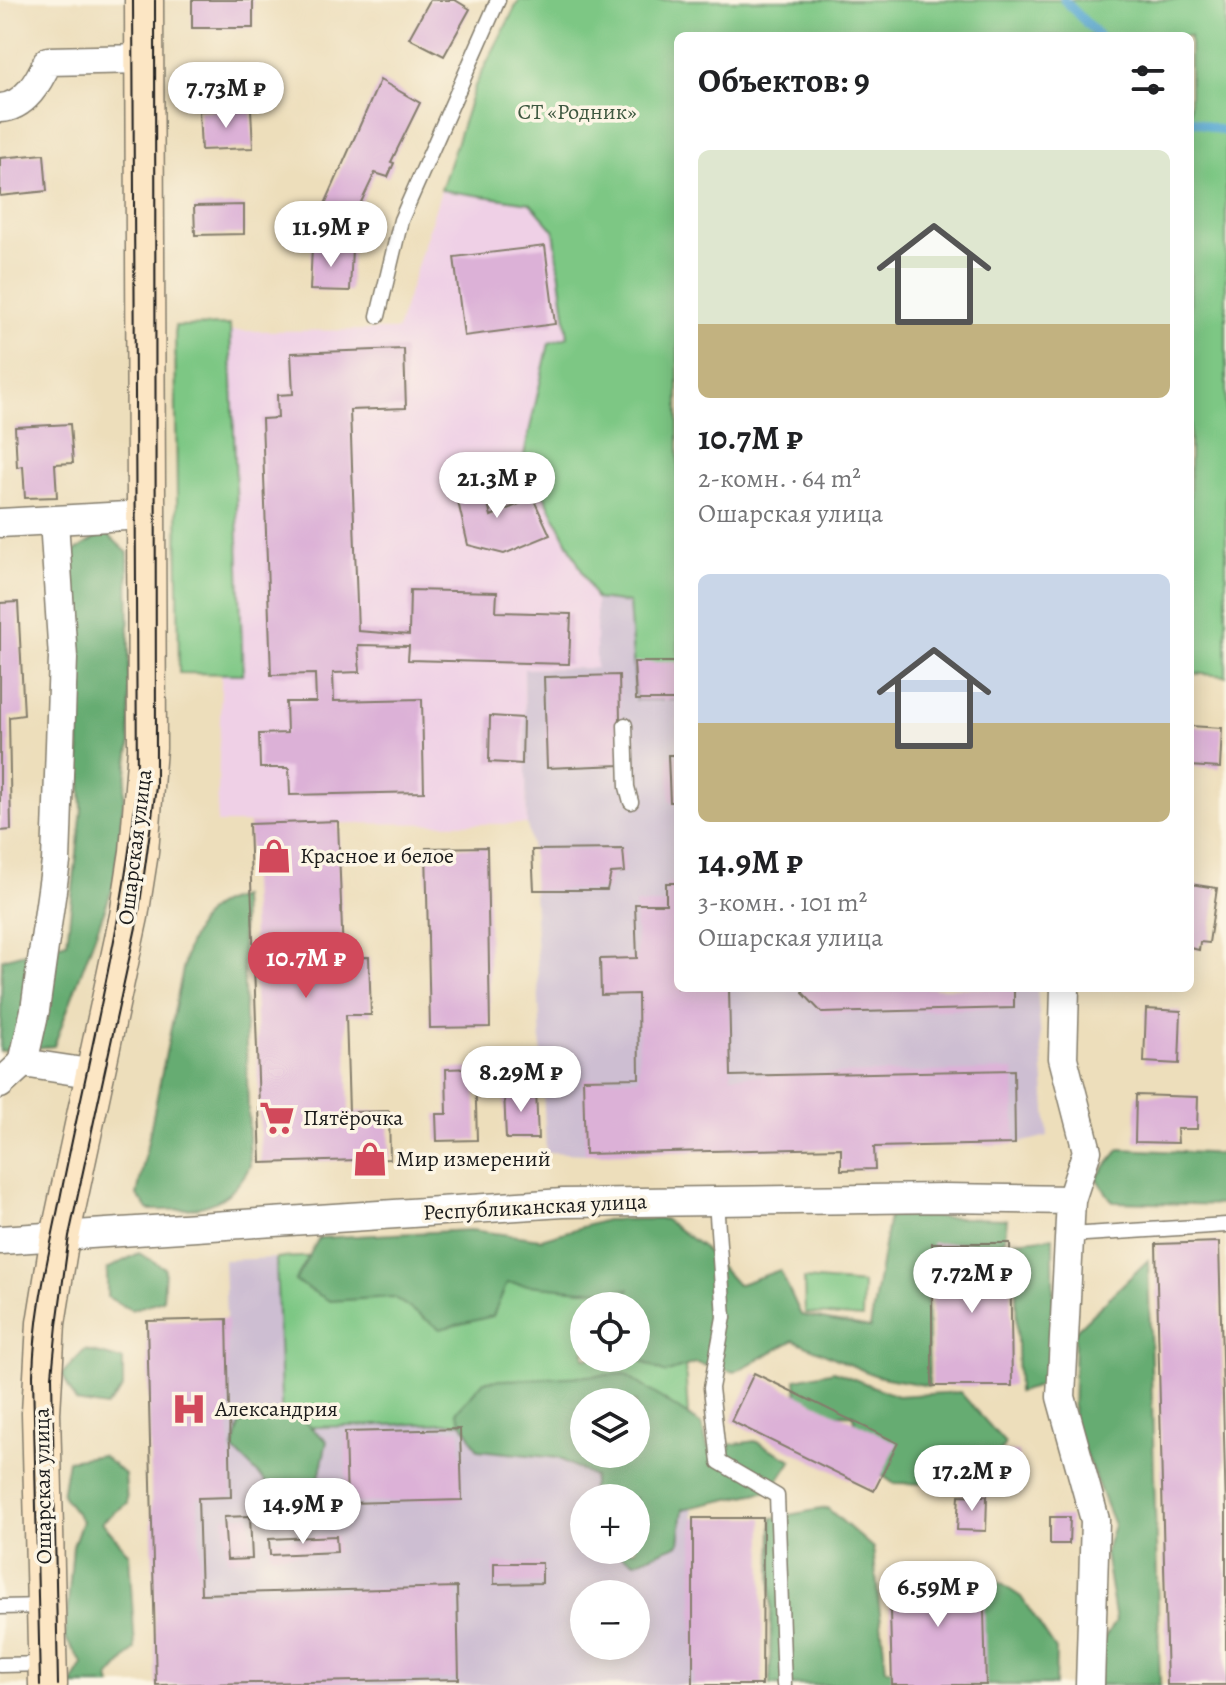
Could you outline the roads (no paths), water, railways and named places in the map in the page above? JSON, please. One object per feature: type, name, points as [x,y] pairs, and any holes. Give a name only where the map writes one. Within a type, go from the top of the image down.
[{"type":"street","name":"Ошарская улица","points":[[47,1674],[41,1374],[46,1323],[60,1237],[129,916],[144,802],[147,748],[144,0]]},
{"type":"street","points":[[0,108],[8,107],[35,89],[48,61],[144,59]]},
{"type":"street","points":[[0,523],[145,515]]},
{"type":"street","points":[[0,1084],[23,1063],[35,1010],[56,862],[63,658],[54,521]]},
{"type":"street","points":[[1065,992],[1063,1058],[1087,1151],[1071,1200],[1061,1397],[1095,1520],[1090,1685]]},
{"type":"street","points":[[23,1063],[96,1074]]},
{"type":"street","name":"Республиканская улица","points":[[0,1240],[563,1203],[1071,1200]]},
{"type":"lane","points":[[378,316],[401,220],[498,0]]},
{"type":"lane","points":[[625,725],[627,787],[631,802]]},
{"type":"lane","points":[[716,1201],[724,1317],[711,1388],[719,1462],[777,1496],[784,1685]]},
{"type":"lane","points":[[1070,1235],[1226,1225]]},
{"type":"lane","points":[[0,1607],[46,1606]]},
{"type":"lane","points":[[0,1665],[47,1674]]},
{"type":"waterway","points":[[1064,0],[1095,32]]},
{"type":"waterway","points":[[1194,121],[1226,132]]},
{"type":"tram line","points":[[40,1685],[33,1375],[37,1326],[114,939],[137,787],[133,0]]},
{"type":"tram line","points":[[58,1685],[52,1376],[57,1325],[69,1236],[138,918],[156,787],[155,0]]},
{"type":"place","name":"Красное и белое","points":[[274,856]]},
{"type":"place","name":"Пятёрочка","points":[[277,1118]]},
{"type":"place","name":"Мир измерений","points":[[370,1159]]},
{"type":"place","name":"Александрия","points":[[189,1409]]},
{"type":"park label","name":"СТ «Родник»","points":[[577,112]]}]
